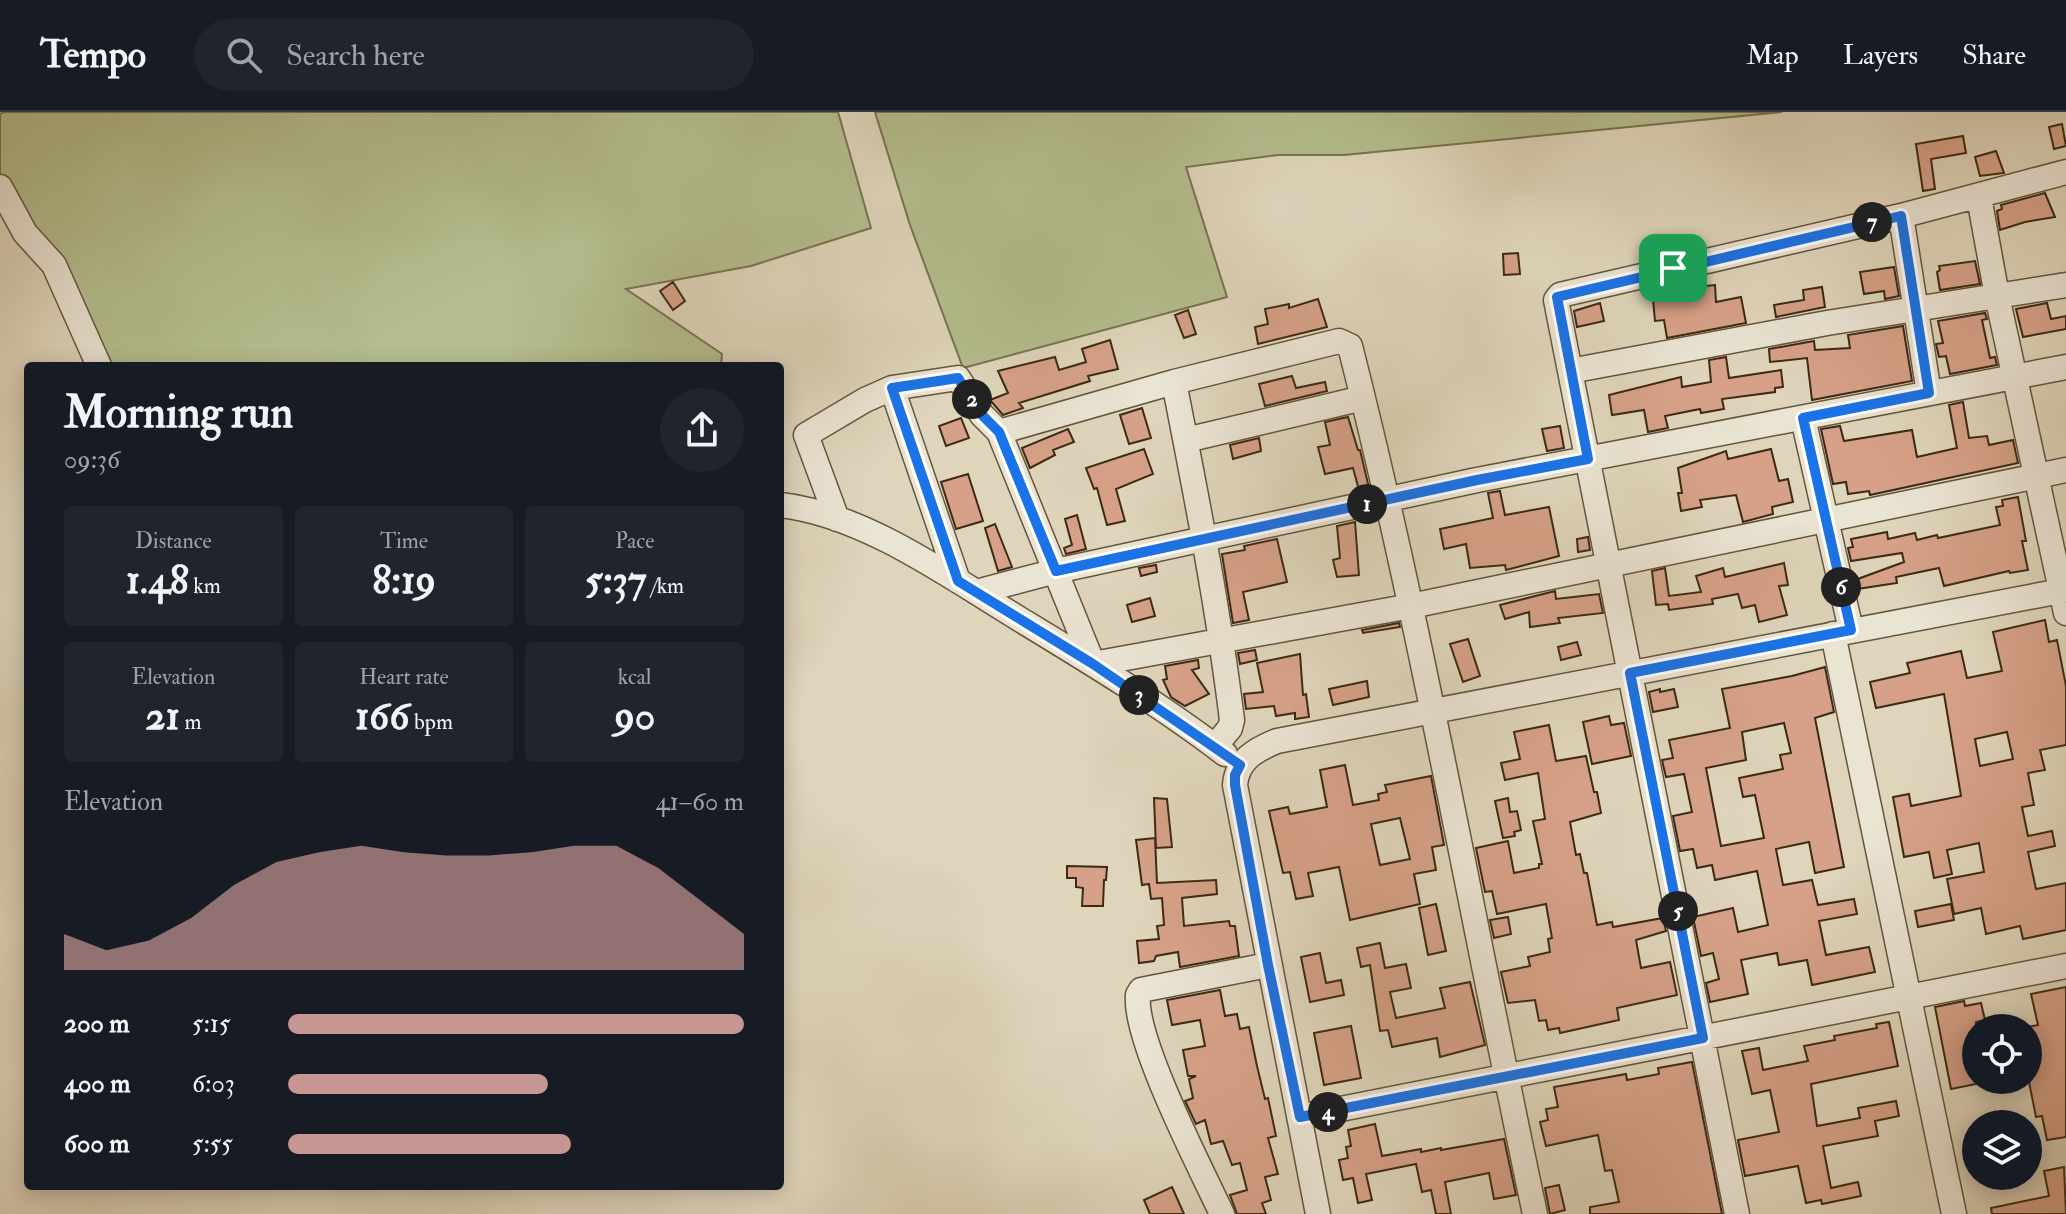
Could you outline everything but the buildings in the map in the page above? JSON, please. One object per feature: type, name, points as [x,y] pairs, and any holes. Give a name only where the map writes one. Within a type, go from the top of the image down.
[{"type":"street","points":[[1737,1214],[1556,300],[1560,295],[1901,216],[2066,172]]},
{"type":"street","points":[[0,187],[25,233],[54,265],[97,362]]},
{"type":"street","points":[[1318,1214],[1235,785],[1235,775],[1240,765],[1255,750],[1277,741],[1842,632],[2065,598],[1997,296],[1979,197]]},
{"type":"street","points":[[1901,216],[1929,393]]},
{"type":"street","points":[[1570,371],[1713,343],[2066,285]]},
{"type":"street","points":[[999,432],[1174,382],[1339,341],[1350,346],[1411,606],[1535,1214]]},
{"type":"street","points":[[967,587],[1588,459],[2066,367]]},
{"type":"street","points":[[837,519],[806,435],[865,400],[892,388],[958,378],[982,415],[999,432],[1093,664]]},
{"type":"street","points":[[1174,382],[1205,538],[1232,720],[1230,728],[1215,746]]},
{"type":"street","points":[[892,388],[967,587]]},
{"type":"street","points":[[1186,440],[1363,398]]},
{"type":"street","points":[[1803,418],[1827,521],[1870,818],[1954,1214]]},
{"type":"street","points":[[1093,664],[1411,606],[2066,470]]},
{"type":"street","points":[[784,506],[837,519],[905,549],[1093,664],[1240,765]]},
{"type":"street","points":[[1222,1214],[1157,1070],[1145,1038],[1138,995],[1141,990],[1268,965]]},
{"type":"street","points":[[1300,1117],[2066,966]]},
{"type":"green space","points":[[838,112],[871,228],[751,266],[626,289],[722,354],[721,362],[100,362],[0,179],[0,114]]},
{"type":"green space","points":[[875,112],[1782,112],[1344,155],[1278,155],[1186,167],[1227,297],[963,368],[910,225]]},
{"type":"route","points":[[1901,216],[1929,393],[1803,418],[1851,630],[1630,673],[1703,1038],[1300,1117],[1235,785],[1235,775],[1240,765],[1093,664],[958,581],[892,388],[958,378],[982,415],[999,432],[1056,571],[1588,459],[1557,297],[1673,268],[1901,216]]}]
